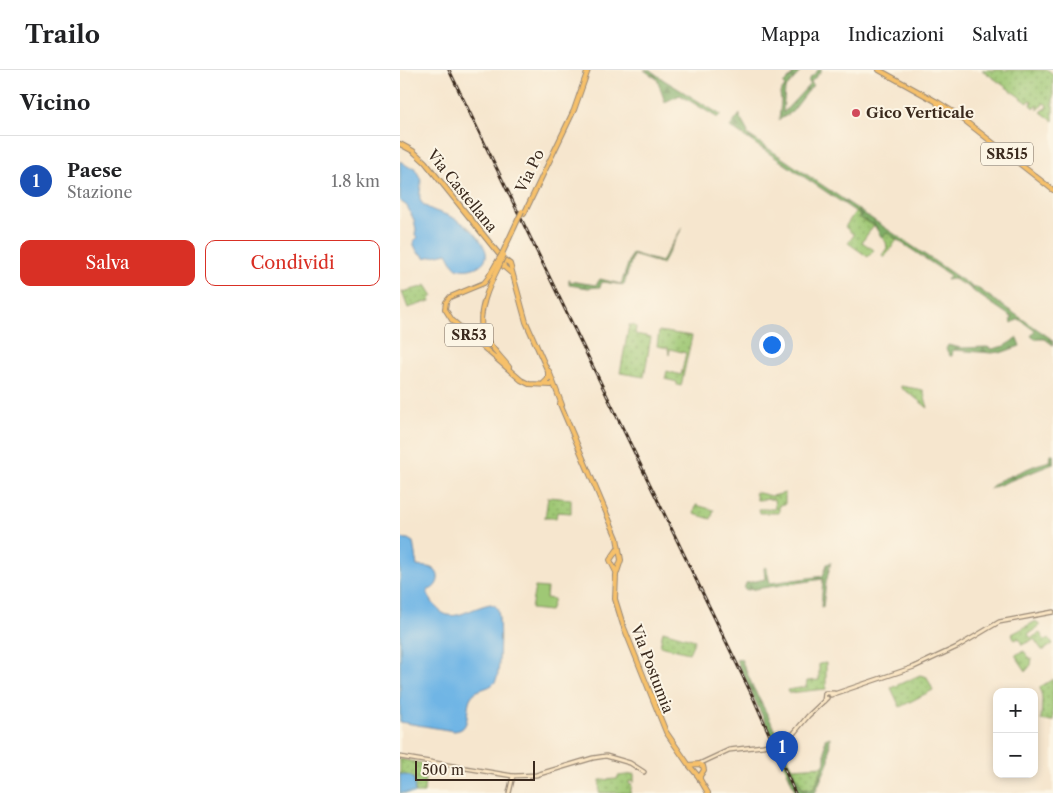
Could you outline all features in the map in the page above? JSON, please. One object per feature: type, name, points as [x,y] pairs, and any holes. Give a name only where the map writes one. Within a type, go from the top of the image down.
[{"type":"main road","name":"Via Po","points":[[491,278],[504,265],[502,256],[570,113],[587,70]]},
{"type":"main road","name":"SR515","points":[[879,70],[936,101],[1053,190]]},
{"type":"main road","name":"Via Castellana","points":[[400,144],[413,151],[427,164],[502,256],[504,265]]},
{"type":"main road","points":[[504,265],[512,274],[528,327],[565,414]]},
{"type":"main road","name":"SR53","points":[[491,278],[479,286],[450,296],[445,305],[446,313],[457,325],[518,378],[529,384],[552,384]]},
{"type":"main road","name":"SR53","points":[[491,278],[486,295],[482,323],[484,333],[515,375],[529,383],[544,384],[553,388],[557,394]]},
{"type":"main road","points":[[544,384],[548,379],[548,372]]},
{"type":"main road","points":[[548,372],[562,405]]},
{"type":"main road","points":[[552,384],[612,526],[618,548],[619,556],[621,560],[616,565],[612,564],[610,560],[618,548]]},
{"type":"main road","points":[[613,556],[619,556]]},
{"type":"main road","name":"Via Postumia","points":[[612,564],[616,574]]},
{"type":"main road","name":"Via Postumia","points":[[619,564],[616,574],[615,599],[622,624],[664,729],[708,793]]},
{"type":"main road","points":[[688,765],[707,761],[722,752],[779,742],[791,736],[808,716],[824,702],[826,692],[830,694],[835,693],[914,667],[947,652],[999,622],[1053,612]]},
{"type":"main road","points":[[400,757],[513,776],[536,775],[603,756],[611,756],[630,763],[644,772]]},
{"type":"main road","points":[[701,782],[700,777],[707,761]]},
{"type":"main road","points":[[697,764],[702,765],[704,768]]},
{"type":"main road","points":[[697,764],[694,772],[702,774]]},
{"type":"main road","points":[[509,793],[513,776]]},
{"type":"green space","points":[[644,70],[650,70],[721,115],[718,118],[680,95],[665,102],[657,79]]},
{"type":"green space","points":[[797,70],[802,70],[785,89],[783,113],[810,84],[808,80],[818,70],[822,70],[811,82],[813,85],[792,112],[779,120],[780,93],[785,86],[783,84]]},
{"type":"green space","points":[[982,70],[1048,70],[1053,74],[1053,121],[1041,112],[1045,110],[1047,105],[1044,103],[1038,110],[1038,105],[1035,108],[1031,105],[1032,101],[1030,100],[1028,103]]},
{"type":"green space","points":[[740,114],[740,118],[748,132],[747,134],[1043,333],[1053,340],[1053,345],[1045,339],[1035,339],[1031,336],[1035,331],[1019,319],[1012,323],[1010,320],[1013,318],[967,286],[953,279],[946,280],[950,276],[948,274],[887,233],[882,238],[874,225],[860,218],[859,214],[730,127]]},
{"type":"green space","points":[[855,212],[859,214],[860,218],[874,225],[862,242],[874,250],[868,257],[848,243],[854,235],[845,227]]},
{"type":"green space","points":[[682,228],[662,264],[633,255],[624,285],[602,282],[600,287],[588,288],[569,285],[569,281],[596,285],[600,279],[621,284],[632,253],[661,262]]},
{"type":"green space","points":[[886,232],[897,240],[884,258],[882,255],[887,248],[886,242],[882,238]]},
{"type":"green space","points":[[426,285],[433,296],[430,301],[408,308],[402,292]]},
{"type":"green space","points":[[629,325],[636,327],[635,334],[651,337],[644,377],[620,373]]},
{"type":"green space","points":[[659,331],[692,336],[681,386],[677,385],[677,382],[665,379],[667,371],[681,375],[686,353],[670,349],[669,355],[668,348],[657,346]]},
{"type":"green space","points":[[1017,338],[1020,346],[1000,353],[953,350],[952,356],[950,356],[946,349],[948,345],[961,348],[987,347],[992,349],[1004,346]]},
{"type":"green space","points":[[901,386],[923,390],[928,408],[901,388]]},
{"type":"green space","points":[[1051,454],[1053,454],[1053,464],[989,489],[998,481],[1050,461]]},
{"type":"green space","points":[[755,492],[772,496],[785,493],[785,504],[779,505],[779,513],[760,513],[759,509],[775,509],[774,499],[757,500]]},
{"type":"green space","points":[[548,497],[571,499],[571,513],[557,512],[556,518],[545,518]]},
{"type":"green space","points":[[696,505],[714,510],[711,519],[694,514]]},
{"type":"green space","points":[[831,562],[823,607],[821,607],[823,579],[744,589],[746,583],[765,579],[764,568],[766,567],[770,583],[823,576],[827,564]]},
{"type":"green space","points":[[535,587],[547,588],[546,598],[554,599],[550,611],[531,609]]},
{"type":"green space","points":[[1036,621],[1040,626],[1028,634],[1031,638],[1040,633],[1045,641],[1049,638],[1053,644],[1044,650],[1034,639],[1022,645],[1019,638],[1015,640],[1012,634]]},
{"type":"green space","points":[[663,631],[695,640],[689,653],[660,646]]},
{"type":"green space","points":[[1024,651],[1030,659],[1032,658],[1031,665],[1026,671],[1015,655]]},
{"type":"green space","points":[[741,659],[779,737],[773,739],[736,660]]},
{"type":"green space","points":[[826,663],[826,689],[788,693],[787,690],[806,687],[807,681],[819,680],[819,664]]},
{"type":"green space","points":[[920,675],[927,677],[933,690],[900,707],[891,688]]},
{"type":"green space","points":[[1053,679],[1053,721],[1041,720],[1042,699],[1040,687]]},
{"type":"green space","points":[[830,737],[829,761],[815,793],[796,793],[781,757],[787,756],[802,788],[814,789],[825,762],[825,739]]},
{"type":"green space","points":[[400,759],[425,764],[422,776],[425,777],[424,793],[415,793],[414,779],[400,774]]},
{"type":"green space","points":[[823,766],[814,789],[802,789],[792,768]]},
{"type":"green space","points":[[634,774],[634,782],[629,781],[629,784],[632,785],[630,793],[599,793],[600,780],[617,779],[618,776]]},
{"type":"water","points":[[400,161],[409,167],[414,167],[419,175],[421,183],[420,198],[425,206],[460,222],[479,238],[486,254],[482,263],[473,268],[462,269],[456,267],[447,253],[424,258],[422,254],[418,253],[414,245],[414,241],[418,237],[415,235],[414,220],[407,206],[400,201]]},
{"type":"water","points":[[400,538],[413,542],[417,566],[430,567],[438,575],[438,581],[427,593],[441,612],[448,615],[462,614],[490,604],[497,608],[500,642],[497,678],[492,685],[477,691],[471,697],[466,723],[460,730],[454,731],[400,722]]},
{"type":"water","points":[[400,774],[414,779],[415,793],[400,793]]},
{"type":"railway","points":[[449,70],[753,697],[795,793]]},
{"type":"place","name":"Gico Verticale","points":[[856,113]]},
{"type":"place","name":"Paese","points":[[782,772]]}]
